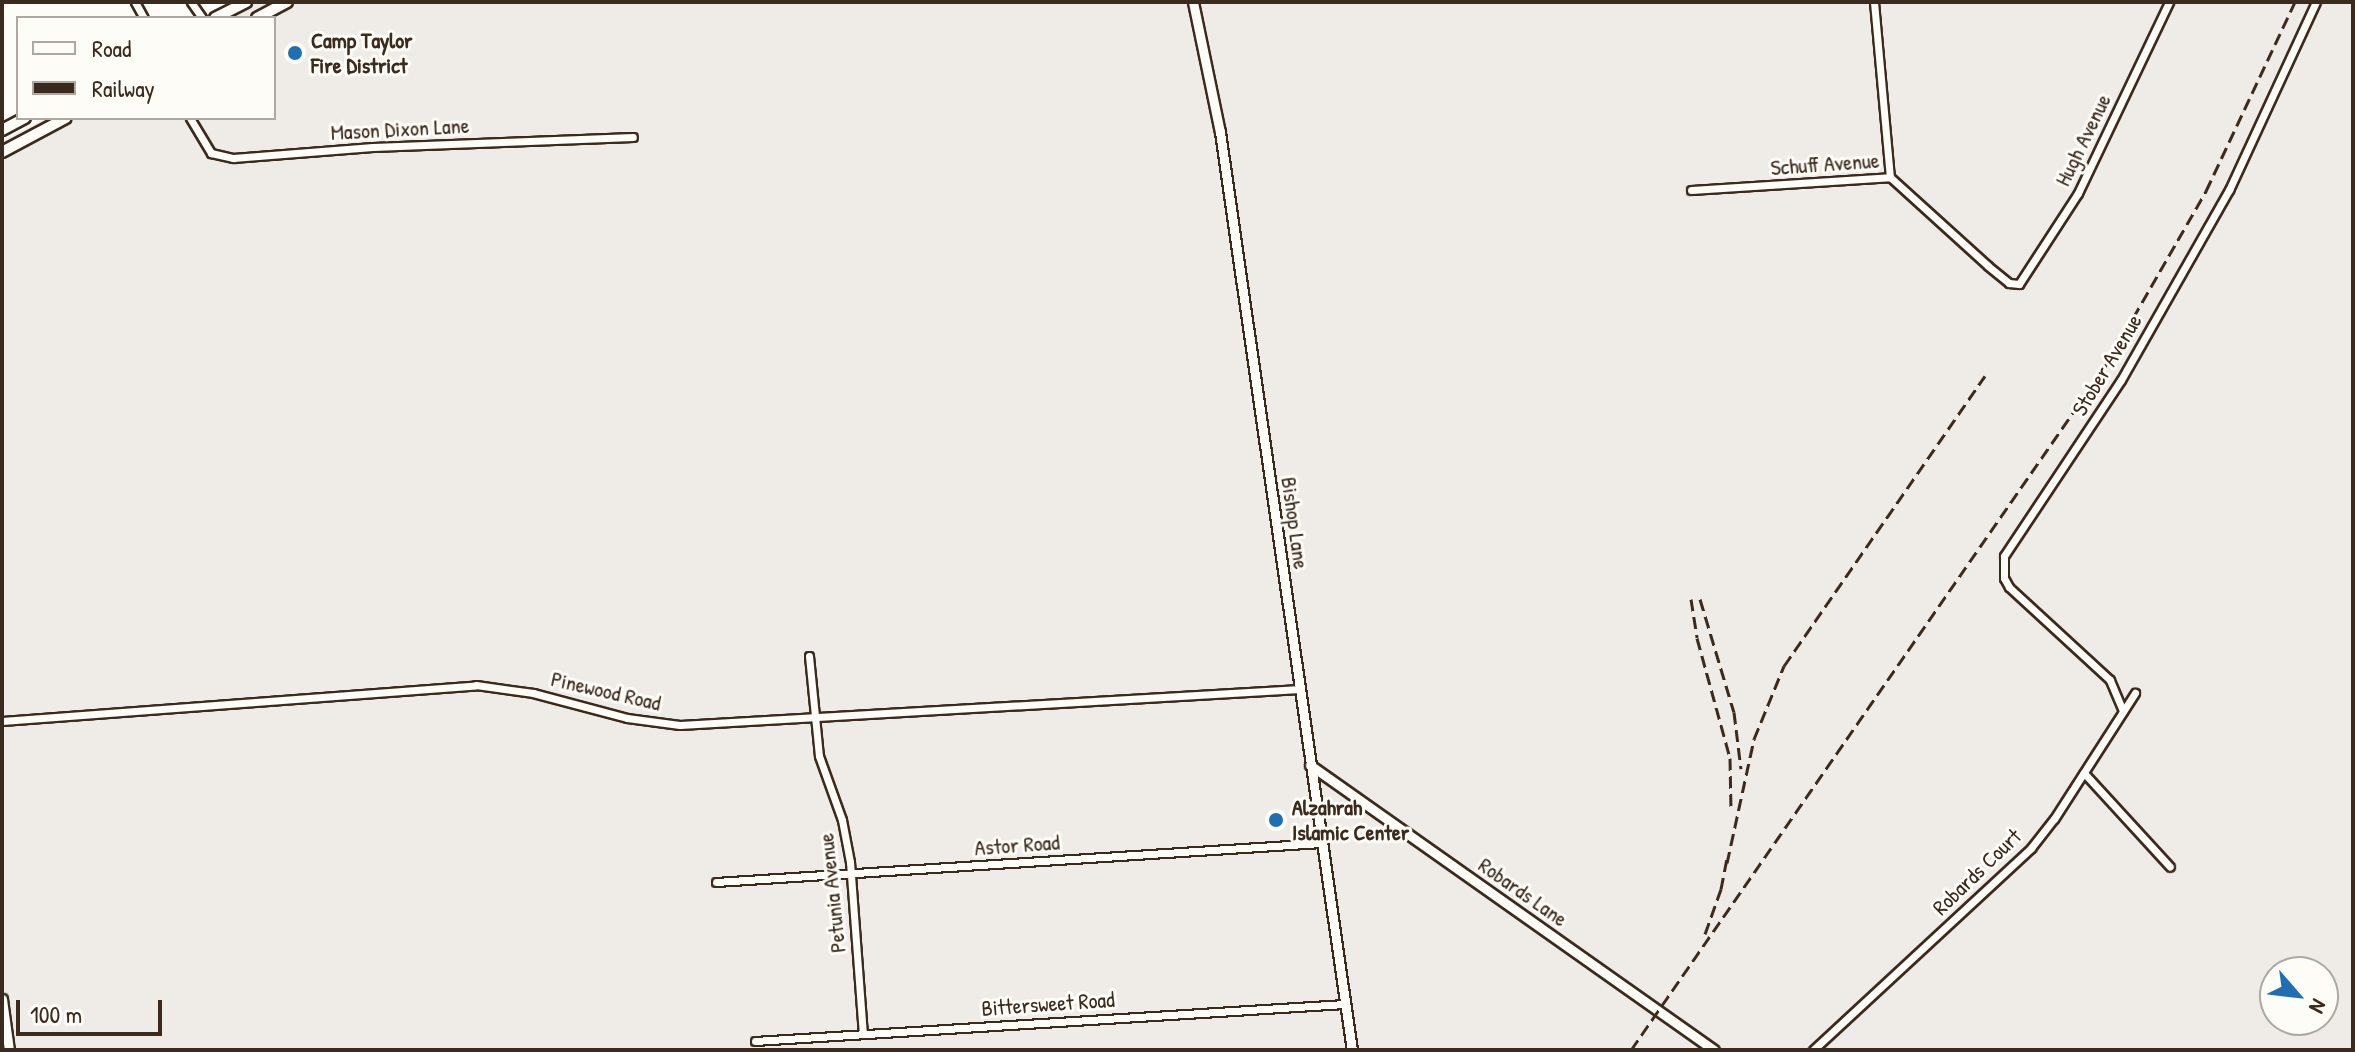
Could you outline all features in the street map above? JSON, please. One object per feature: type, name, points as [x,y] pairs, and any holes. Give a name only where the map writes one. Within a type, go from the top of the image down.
[{"type":"main road","points":[[219,16],[246,2]]},
{"type":"main road","points":[[261,16],[287,2]]},
{"type":"main road","points":[[2,130],[21,120]]},
{"type":"main road","points":[[2,152],[62,120]]},
{"type":"street","name":"Bishop Lane","points":[[1193,2],[1220,132],[1352,1050]]},
{"type":"street","points":[[1874,2],[1890,177]]},
{"type":"street","name":"Hugh Avenue","points":[[2016,285],[2032,269],[2078,193],[2169,2]]},
{"type":"street","name":"Stober Avenue","points":[[2123,711],[2110,680],[2009,587],[2004,578],[2004,556],[2121,380],[2229,190],[2316,2]]},
{"type":"street","name":"Mason Dixon Lane","points":[[191,120],[207,149],[222,157],[373,147],[633,137]]},
{"type":"street","name":"Schuff Avenue","points":[[1691,190],[1890,177],[1988,266],[2016,285]]},
{"type":"street","name":"Petunia Avenue","points":[[809,656],[818,719],[819,756],[842,820],[851,873],[863,1034]]},
{"type":"street","name":"Pinewood Road","points":[[2,721],[476,685],[533,693],[657,723],[710,725],[1300,689]]},
{"type":"street","name":"Robards Court","points":[[1813,1050],[2031,848],[2135,693]]},
{"type":"street","name":"Robards Lane","points":[[1310,765],[1714,1050]]},
{"type":"street","points":[[2084,773],[2170,867]]},
{"type":"street","name":"Astor Road","points":[[716,882],[1320,843]]},
{"type":"street","points":[[2,999],[9,1050]]},
{"type":"street","name":"Bittersweet Road","points":[[755,1041],[1345,1004]]},
{"type":"shaded area","points":[[246,2],[2353,2],[2353,1050],[2,1050],[2,141],[42,120],[276,120],[276,16],[219,16]]},
{"type":"railway","points":[[1631,1050],[2106,365],[2206,191],[2295,2]]},
{"type":"railway","points":[[1727,863],[1754,739],[1784,666],[1985,376]]},
{"type":"railway","points":[[1691,599],[1697,638],[1730,758],[1731,810]]},
{"type":"railway","points":[[1700,599],[1734,712],[1741,769]]},
{"type":"railway","points":[[1705,934],[1721,889],[1728,854]]},
{"type":"place","name":"Camp Taylor Fire District","points":[[295,53]]},
{"type":"place","name":"Alzahrah Islamic Center","points":[[1276,820]]}]
